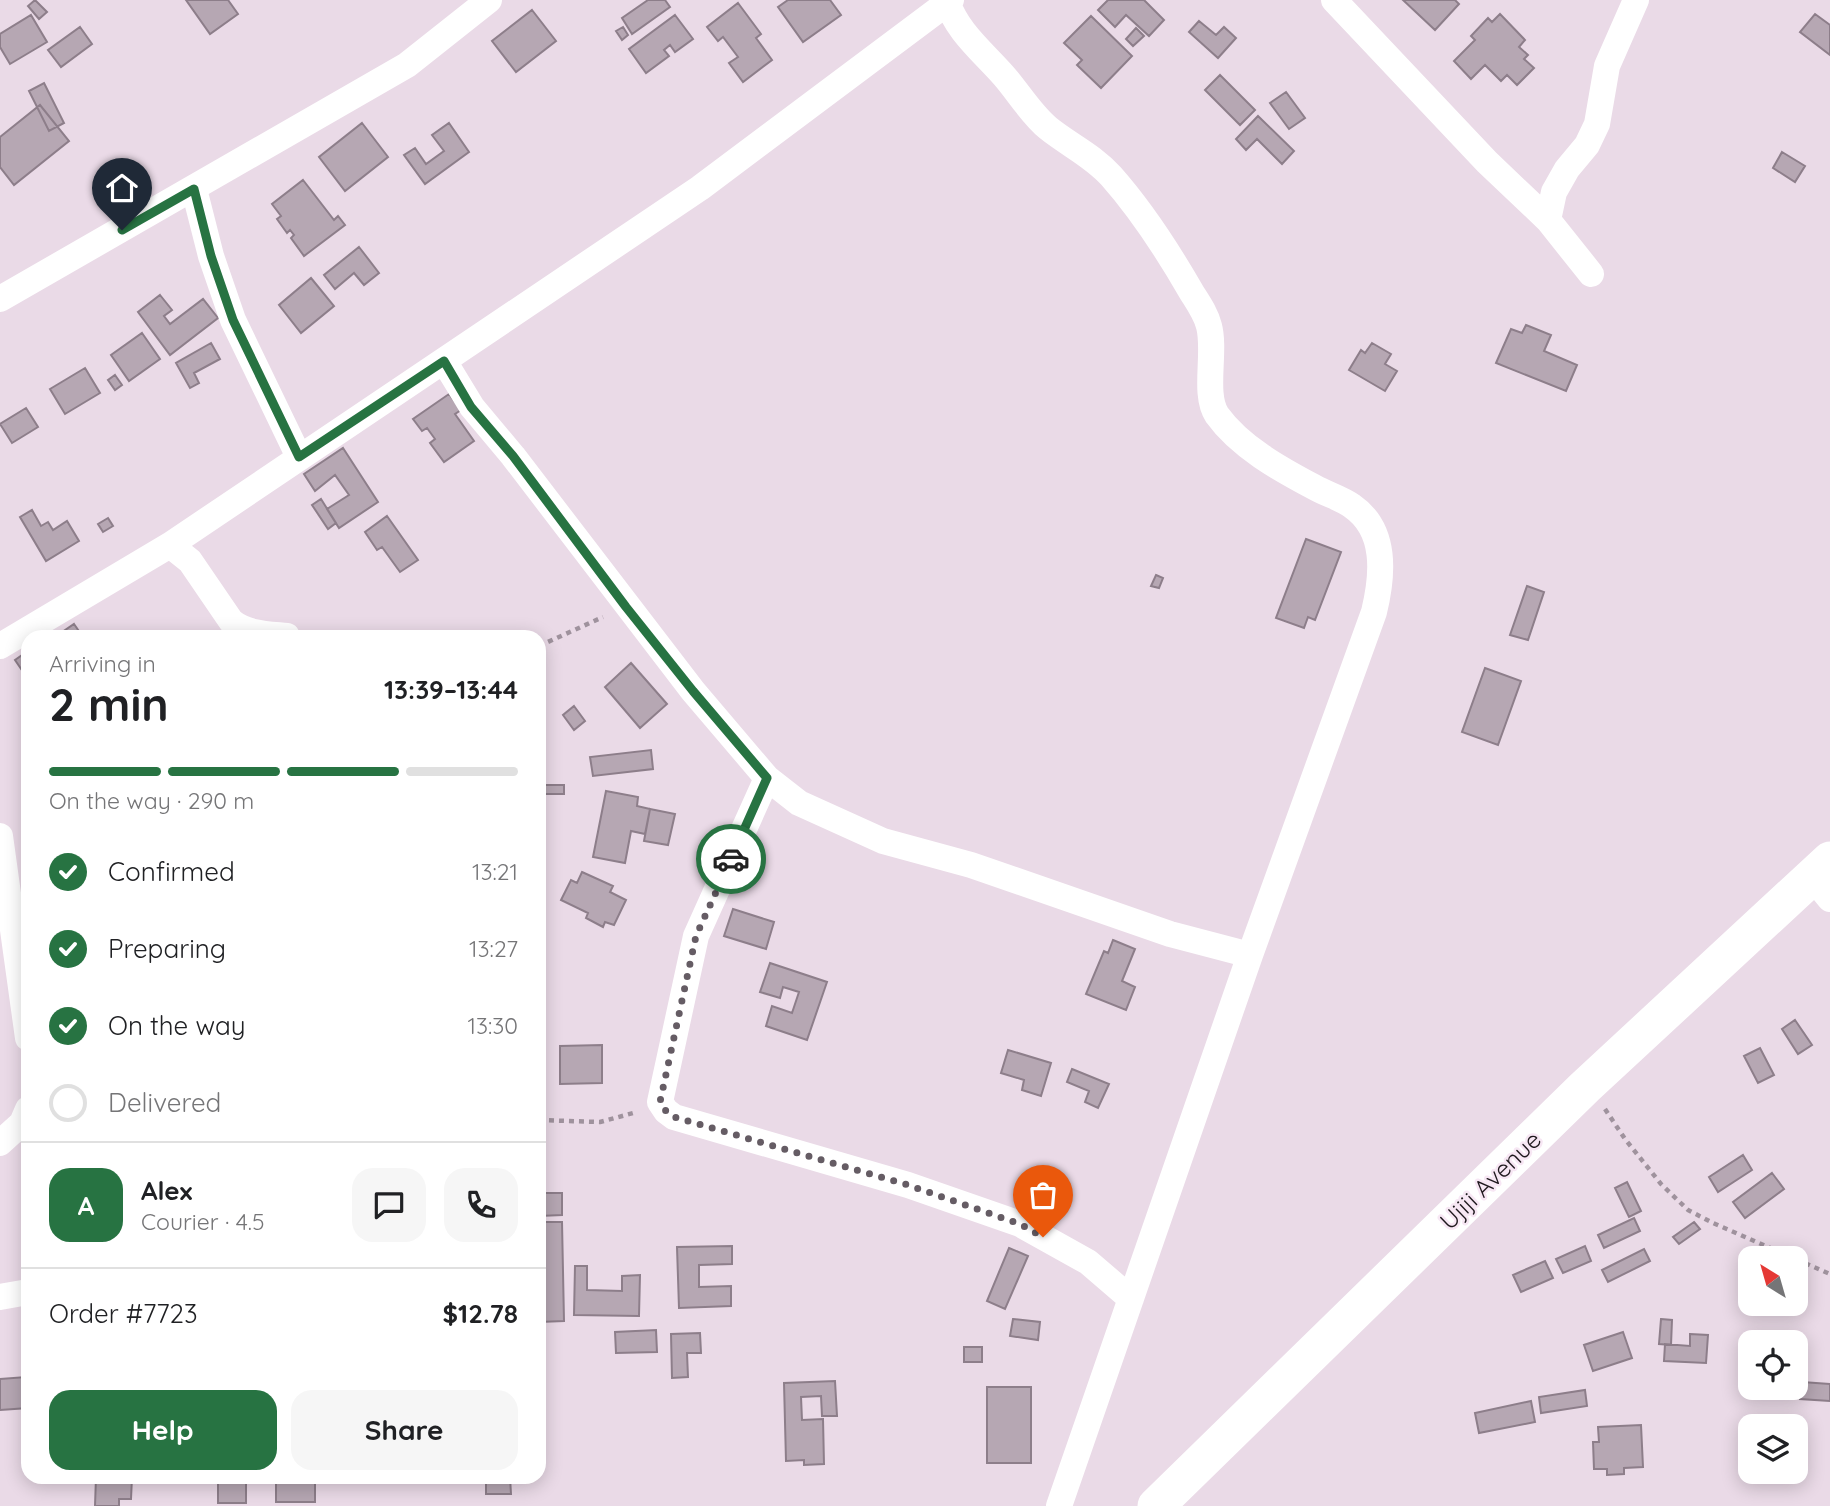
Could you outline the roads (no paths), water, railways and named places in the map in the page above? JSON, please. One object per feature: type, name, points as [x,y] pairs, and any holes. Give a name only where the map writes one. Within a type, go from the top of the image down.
[{"type":"main road","name":"Ujiji Avenue","points":[[1156,1506],[1585,1087],[1824,879]]},
{"type":"street","points":[[0,299],[407,65],[489,0]]},
{"type":"street","points":[[1334,0],[1487,162],[1548,220],[1591,274]]},
{"type":"street","points":[[1548,220],[1554,192],[1567,169],[1587,145],[1597,124],[1607,66],[1636,0]]},
{"type":"street","points":[[27,630],[170,545],[700,188],[949,1],[955,19],[970,39],[1045,126],[1090,155],[1111,176],[1182,276],[1208,323],[1213,357],[1212,405],[1220,419],[1234,435],[1260,455],[1315,488],[1350,504],[1364,515],[1378,545],[1381,564],[1380,588],[1374,612],[1059,1506]]},
{"type":"street","points":[[194,189],[211,256],[233,320],[299,457]]},
{"type":"street","points":[[444,361],[471,407],[513,456],[626,607],[693,691],[767,778],[799,803],[883,841],[971,865],[1170,934],[1251,955]]},
{"type":"street","points":[[170,545],[190,561],[231,621],[246,630]]},
{"type":"street","points":[[0,646],[21,634]]},
{"type":"street","points":[[767,778],[696,936],[660,1102],[666,1111],[674,1117],[908,1185],[1020,1224],[1088,1262],[1131,1299]]},
{"type":"street","points":[[0,836],[21,988]]},
{"type":"street","points":[[0,1143],[21,1124]]}]
